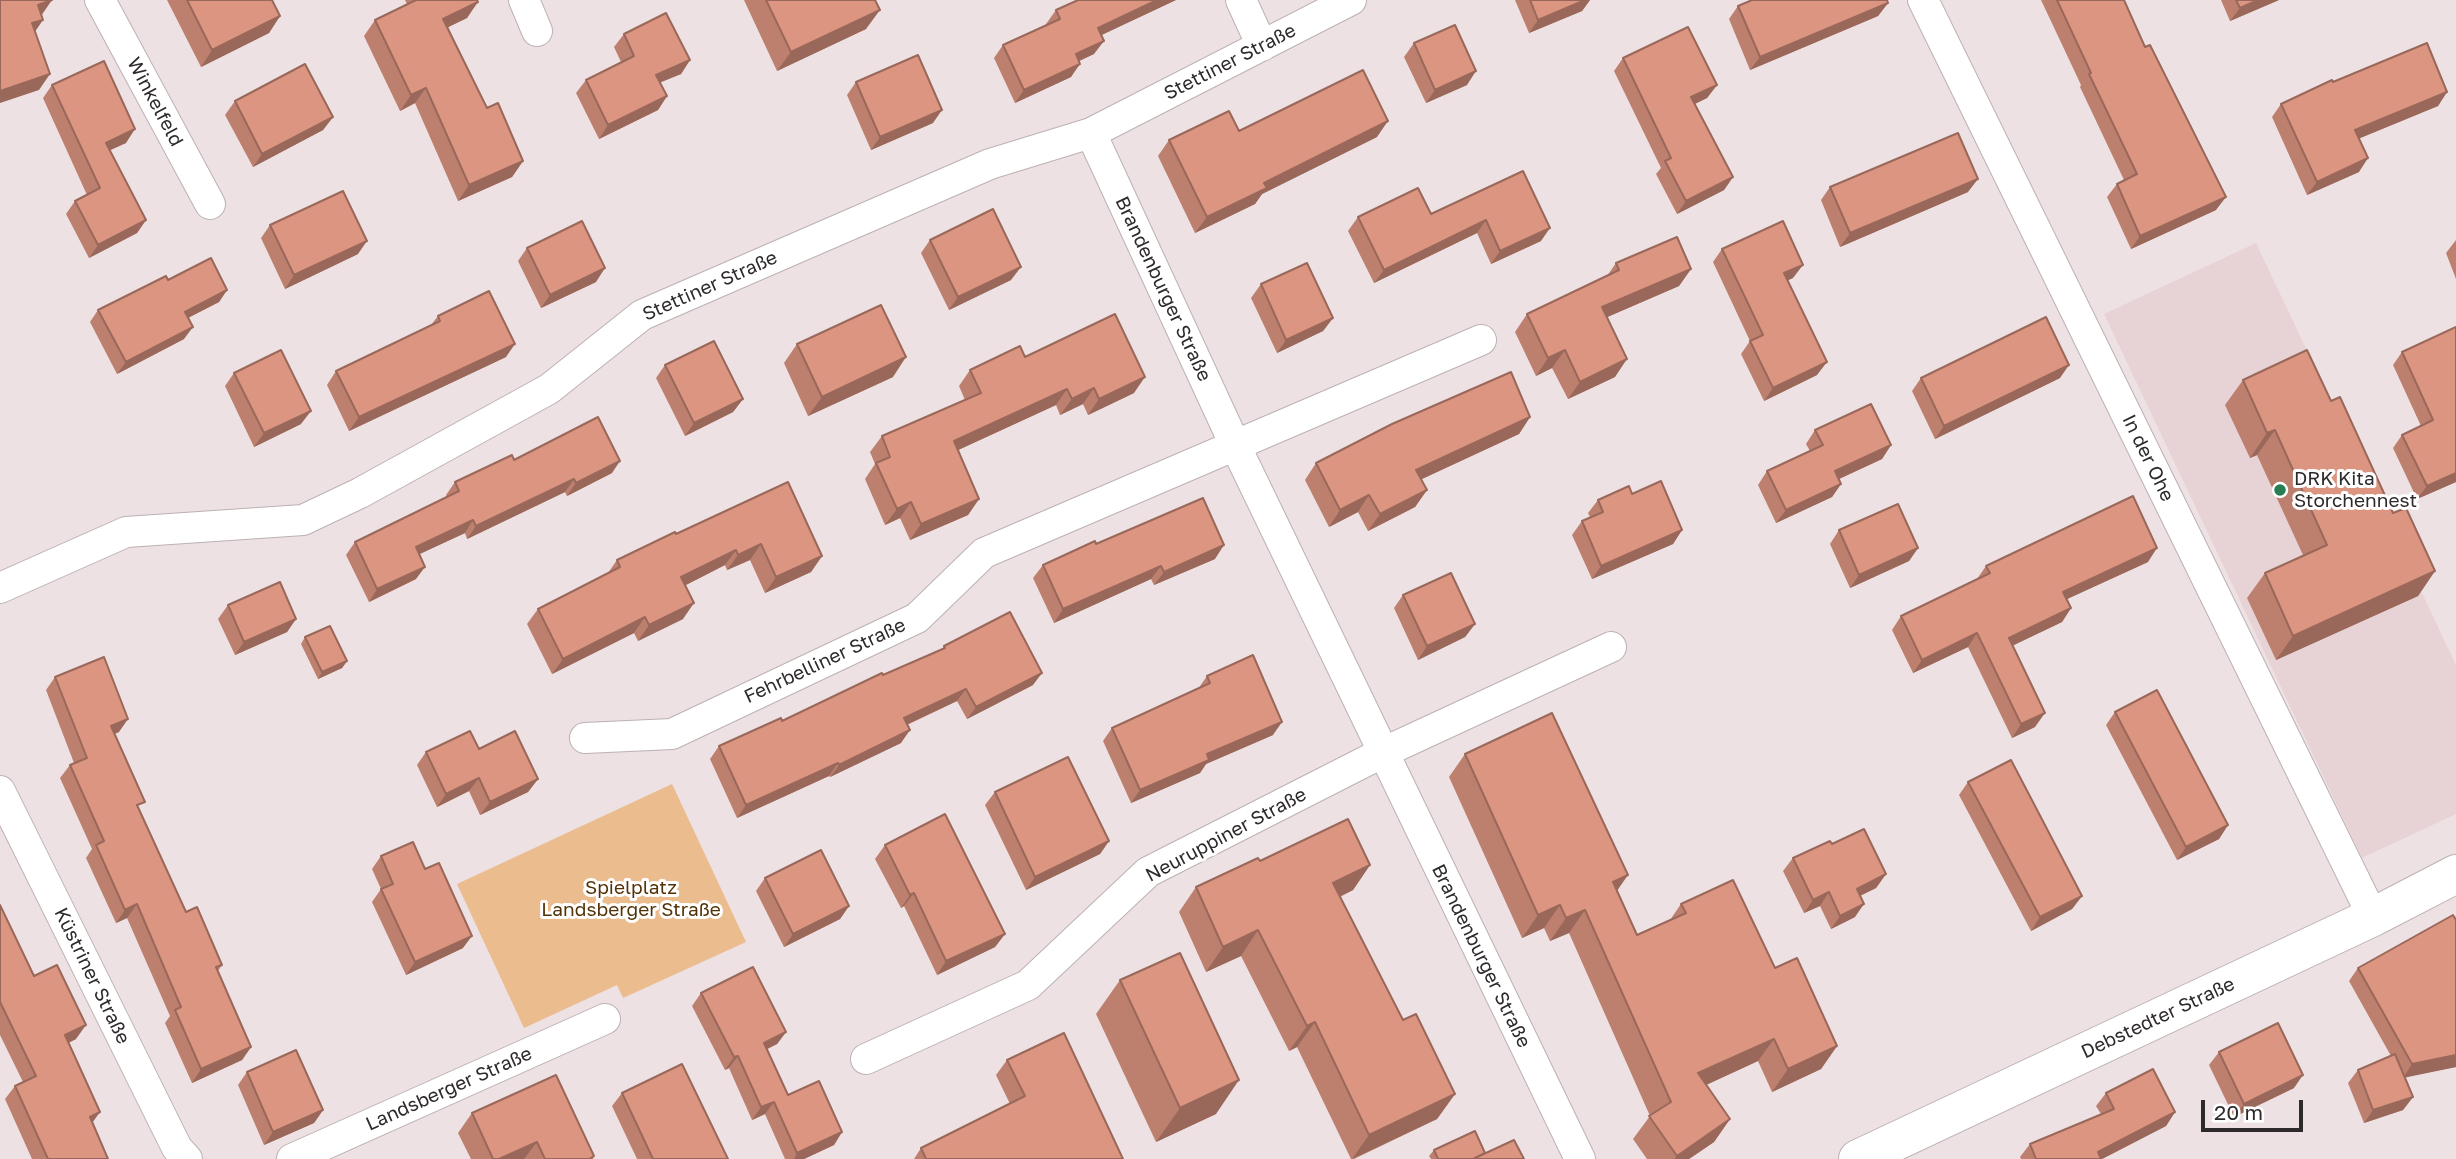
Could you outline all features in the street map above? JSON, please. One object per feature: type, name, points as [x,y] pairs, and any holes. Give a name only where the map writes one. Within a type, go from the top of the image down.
[{"type":"main road","name":"Debstedter Straße","points":[[1858,1159],[2373,917],[2456,874]]},
{"type":"street","name":"Winkelfeld","points":[[100,0],[210,204]]},
{"type":"street","points":[[524,0],[537,31]]},
{"type":"street","points":[[1241,0],[1262,46]]},
{"type":"street","name":"Stettiner Straße","points":[[0,588],[126,532],[303,520],[360,493],[549,389],[642,315],[990,164],[1091,133],[1351,0]]},
{"type":"street","name":"In der Ohe","points":[[1923,0],[2373,917]]},
{"type":"street","name":"Brandenburger Straße","points":[[1091,133],[1235,445],[1580,1159]]},
{"type":"street","points":[[1235,445],[1481,340]]},
{"type":"street","name":"Fehrbelliner Straße","points":[[584,738],[672,734],[917,618],[984,553],[1235,445]]},
{"type":"street","points":[[1382,753],[1611,647]]},
{"type":"street","name":"Neuruppiner Straße","points":[[866,1059],[1028,985],[1148,872],[1382,753]]},
{"type":"street","name":"Küstriner Straße","points":[[0,791],[177,1148],[187,1159]]},
{"type":"street","name":"Landsberger Straße","points":[[292,1159],[606,1019]]},
{"type":"shaded area","name":"DRK Kita Storchennest","points":[[2256,243],[2456,665],[2456,814],[2362,858],[2104,314]]},
{"type":"green space","name":"Spielplatz Landsberger Straße","points":[[672,784],[746,942],[623,998],[617,985],[524,1028],[457,884]]},
{"type":"building","points":[[0,0],[52,0],[38,5],[43,20],[32,23],[50,74],[0,91]]},
{"type":"building","points":[[187,0],[272,0],[280,16],[212,50]]},
{"type":"building","points":[[416,0],[477,0],[478,2],[443,19],[487,108],[498,103],[523,161],[469,185],[426,88],[411,95],[375,20]]},
{"type":"building","points":[[766,0],[875,0],[880,10],[791,52]]},
{"type":"building","points":[[1078,0],[1157,0],[1098,28],[1104,41],[1076,54],[1080,64],[1024,90],[1003,45],[1060,19],[1056,10]]},
{"type":"building","points":[[1530,0],[1585,0],[1538,20]]},
{"type":"building","points":[[1752,0],[1887,0],[1888,3],[1760,57],[1738,6]]},
{"type":"building","points":[[2057,0],[2124,0],[2145,47],[2150,45],[2226,197],[2140,236],[2117,184],[2137,174]]},
{"type":"building","points":[[2236,0],[2258,0],[2240,8]]},
{"type":"building","points":[[666,13],[690,60],[656,75],[667,96],[608,125],[586,80],[634,56],[624,34]]},
{"type":"building","points":[[1455,25],[1476,71],[1435,90],[1414,43]]},
{"type":"building","points":[[1688,27],[1717,85],[1691,97],[1733,177],[1686,201],[1665,161],[1671,158],[1623,58]]},
{"type":"building","points":[[2427,43],[2447,92],[2355,130],[2368,158],[2317,182],[2281,104],[2332,80],[2333,82]]},
{"type":"building","points":[[918,55],[942,110],[880,137],[856,82]]},
{"type":"building","points":[[104,61],[135,129],[106,143],[146,220],[98,245],[75,201],[100,188],[52,85]]},
{"type":"building","points":[[305,64],[333,117],[262,154],[235,101]]},
{"type":"building","points":[[1363,70],[1388,121],[1264,183],[1267,188],[1207,217],[1169,140],[1229,111],[1239,131]]},
{"type":"building","points":[[1958,133],[1978,179],[1850,233],[1830,187]]},
{"type":"building","points":[[1523,171],[1550,228],[1500,251],[1486,220],[1384,270],[1358,217],[1418,188],[1431,214]]},
{"type":"building","points":[[343,191],[367,241],[294,275],[270,225]]},
{"type":"building","points":[[993,209],[1021,267],[958,297],[930,240]]},
{"type":"building","points":[[582,221],[605,268],[550,295],[527,248]]},
{"type":"building","points":[[1783,221],[1803,265],[1784,273],[1827,362],[1773,388],[1750,341],[1763,335],[1722,249]]},
{"type":"building","points":[[1677,237],[1691,269],[1602,307],[1627,359],[1580,382],[1565,350],[1548,358],[1527,314],[1619,270],[1616,263]]},
{"type":"building","points":[[211,258],[227,290],[185,312],[193,327],[126,362],[98,310],[166,276],[168,280]]},
{"type":"building","points":[[1307,263],[1333,318],[1286,340],[1261,284]]},
{"type":"building","points":[[489,291],[515,344],[359,417],[336,371],[440,321],[438,316]]},
{"type":"building","points":[[881,305],[906,357],[822,397],[797,344]]},
{"type":"building","points":[[1115,314],[1145,377],[1099,399],[1094,388],[1072,399],[1067,389],[954,441],[979,499],[921,524],[911,502],[897,509],[876,463],[890,457],[882,436],[981,393],[970,370],[1020,346],[1025,357]]},
{"type":"building","points":[[2046,317],[2069,365],[1944,426],[1921,378]]},
{"type":"building","points":[[2456,327],[2456,473],[2427,486],[2402,435],[2433,420],[2402,352]]},
{"type":"building","points":[[714,341],[743,399],[694,423],[665,365]]},
{"type":"building","points":[[281,350],[311,411],[264,433],[234,373]]},
{"type":"building","points":[[2307,350],[2331,401],[2340,397],[2393,513],[2406,508],[2435,571],[2293,636],[2265,573],[2327,545],[2275,430],[2267,433],[2243,380]]},
{"type":"building","points":[[1511,372],[1530,417],[1416,470],[1427,490],[1380,514],[1369,495],[1340,510],[1316,463],[1392,424]]},
{"type":"building","points":[[1871,404],[1891,445],[1835,471],[1841,484],[1786,510],[1767,471],[1823,445],[1815,430]]},
{"type":"building","points":[[598,417],[620,461],[576,483],[574,479],[476,526],[473,520],[416,547],[425,567],[377,589],[355,542],[459,491],[455,482],[512,455],[514,460]]},
{"type":"building","points":[[1661,481],[1682,530],[1601,566],[1582,521],[1603,512],[1598,500],[1629,486],[1632,494]]},
{"type":"building","points":[[788,482],[822,556],[776,577],[761,544],[738,555],[736,550],[681,577],[694,603],[649,625],[645,617],[563,659],[538,609],[620,567],[617,560]]},
{"type":"building","points":[[2133,496],[2157,548],[2063,592],[2071,608],[2009,638],[2045,713],[2021,724],[1977,633],[1922,660],[1901,616],[1990,573],[1986,566]]},
{"type":"building","points":[[1203,498],[1224,545],[1164,572],[1161,566],[1063,609],[1043,565]]},
{"type":"building","points":[[1898,504],[1918,548],[1859,575],[1839,530]]},
{"type":"building","points":[[1451,573],[1475,624],[1427,646],[1403,595]]},
{"type":"building","points":[[280,582],[296,619],[244,642],[228,605]]},
{"type":"building","points":[[1010,612],[1042,673],[976,707],[966,689],[904,718],[910,730],[839,765],[838,763],[746,805],[719,746],[781,718],[782,721],[882,673],[883,675],[945,648],[944,646]]},
{"type":"building","points":[[330,626],[347,661],[322,672],[305,637]]},
{"type":"building","points":[[1253,655],[1282,722],[1207,754],[1209,760],[1140,790],[1112,728],[1210,683],[1207,676]]},
{"type":"building","points":[[104,657],[128,719],[111,726],[145,802],[137,805],[186,912],[197,907],[222,965],[216,967],[251,1047],[201,1069],[175,1010],[181,1007],[137,904],[125,910],[96,845],[104,841],[70,765],[87,758],[55,677]]},
{"type":"building","points":[[2157,690],[2228,825],[2186,847],[2115,712]]},
{"type":"building","points":[[1552,713],[1628,875],[1613,882],[1637,935],[1686,913],[1681,904],[1733,880],[1775,968],[1797,958],[1837,1046],[1788,1069],[1774,1039],[1698,1073],[1730,1119],[1677,1156],[1649,1116],[1671,1102],[1585,910],[1566,918],[1560,905],[1538,915],[1465,754]]},
{"type":"building","points":[[470,731],[479,749],[515,731],[538,779],[490,802],[479,778],[446,794],[426,752]]},
{"type":"building","points":[[1068,757],[1109,841],[1035,877],[995,792]]},
{"type":"building","points":[[2011,760],[2082,896],[2040,917],[1968,782]]},
{"type":"building","points":[[945,814],[1005,934],[946,961],[914,893],[910,895],[885,845]]},
{"type":"building","points":[[1348,819],[1370,865],[1333,883],[1403,1020],[1416,1014],[1455,1094],[1369,1135],[1315,1022],[1307,1026],[1258,930],[1223,947],[1196,887],[1258,858],[1260,861]]},
{"type":"building","points":[[1864,829],[1886,874],[1857,889],[1864,904],[1840,916],[1829,892],[1813,900],[1793,858]]},
{"type":"building","points":[[413,842],[425,869],[439,863],[472,936],[415,962],[381,889],[393,884],[381,856]]},
{"type":"building","points":[[821,850],[849,906],[793,934],[765,878]]},
{"type":"building","points":[[0,905],[34,976],[57,965],[86,1025],[65,1035],[100,1112],[90,1117],[108,1159],[48,1159],[15,1086],[36,1076],[0,1002]]},
{"type":"building","points":[[2453,915],[2456,920],[2456,1055],[2412,1064],[2358,968]]},
{"type":"building","points":[[1180,953],[1239,1080],[1180,1108],[1120,980]]},
{"type":"building","points":[[753,967],[786,1032],[764,1043],[788,1095],[819,1081],[842,1132],[797,1153],[774,1102],[761,1107],[738,1056],[734,1057],[701,993]]},
{"type":"building","points":[[2278,1023],[2303,1075],[2244,1104],[2219,1052]]},
{"type":"building","points":[[1064,1033],[1123,1159],[926,1159],[921,1148],[1025,1096],[1007,1060]]},
{"type":"building","points":[[296,1050],[323,1110],[273,1132],[247,1072]]},
{"type":"building","points":[[2395,1054],[2413,1097],[2373,1110],[2358,1070]]},
{"type":"building","points":[[682,1064],[728,1159],[653,1159],[622,1093]]},
{"type":"building","points":[[2153,1069],[2175,1112],[2098,1152],[2101,1159],[2036,1159],[2030,1144],[2114,1109],[2106,1093]]},
{"type":"building","points":[[556,1075],[594,1156],[589,1159],[545,1159],[537,1142],[499,1159],[493,1159],[472,1113]]},
{"type":"building","points":[[1475,1131],[1485,1153],[1473,1159],[1438,1159],[1434,1150]]},
{"type":"building","points":[[1514,1140],[1524,1159],[1473,1159]]},
{"type":"place","name":"DRK Kita Storchennest","points":[[2280,490]]}]
